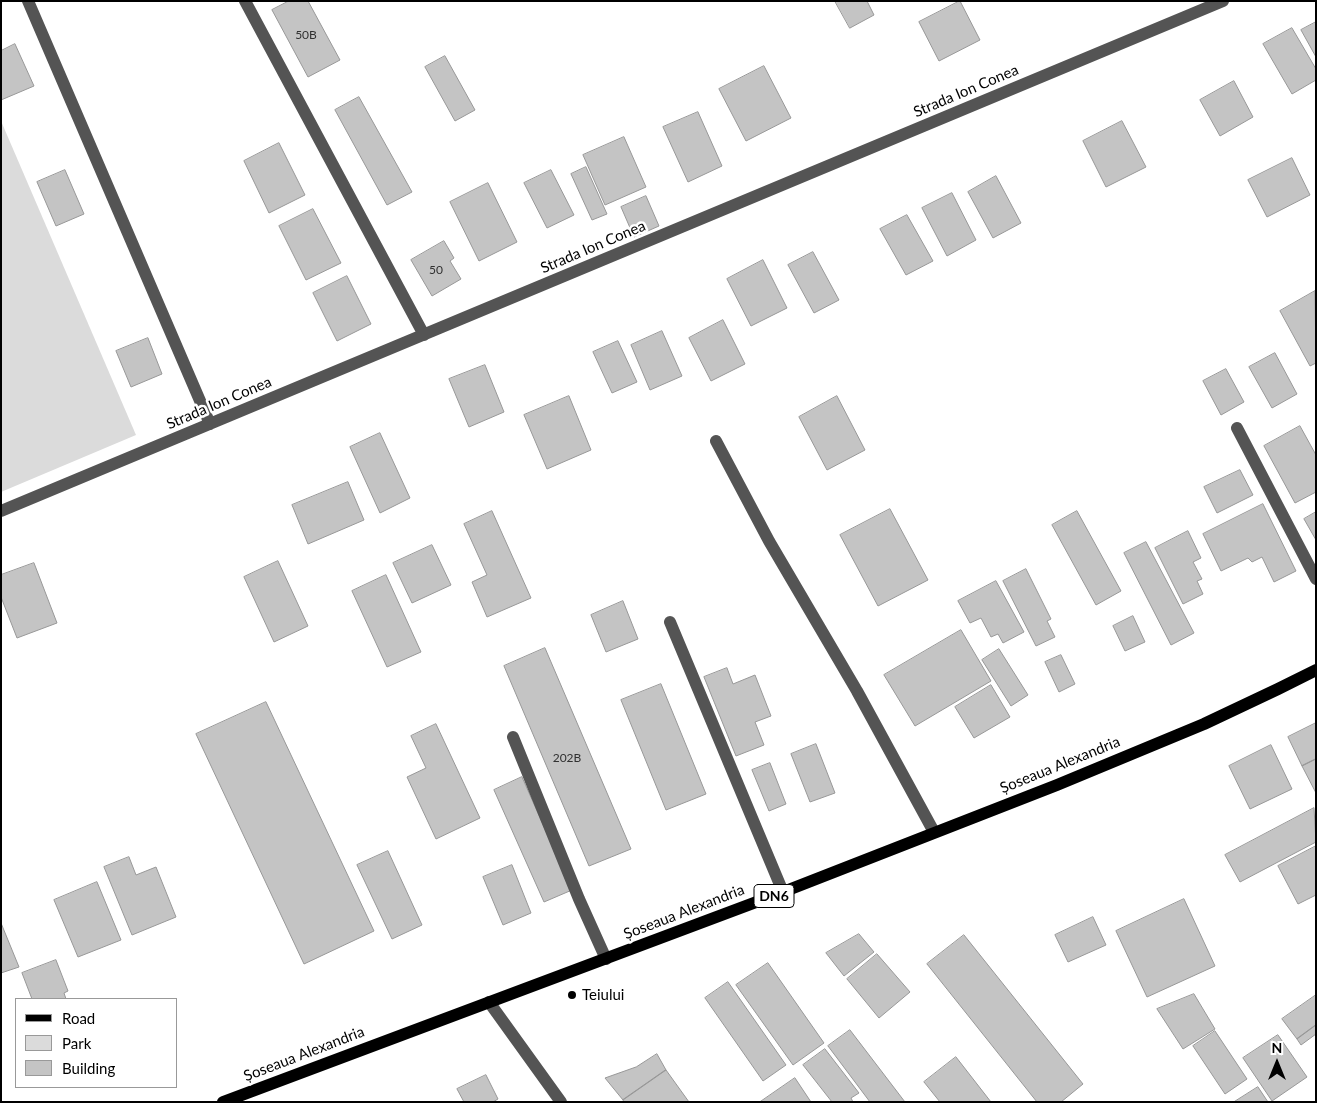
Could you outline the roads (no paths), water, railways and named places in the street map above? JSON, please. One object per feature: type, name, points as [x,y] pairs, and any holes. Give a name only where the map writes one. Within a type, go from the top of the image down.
[{"type":"main road","name":"Șoseaua Alexandria","points":[[223,1102],[783,892],[1057,785],[1204,724],[1278,690],[1316,670]]},
{"type":"street","points":[[28,1],[210,424]]},
{"type":"street","points":[[246,1],[424,335]]},
{"type":"street","name":"Strada Ion Conea","points":[[1,511],[424,335],[1194,7],[1223,1]]},
{"type":"street","points":[[1237,428],[1316,579]]},
{"type":"street","points":[[716,441],[770,542],[857,691],[934,832]]},
{"type":"street","points":[[670,622],[783,892]]},
{"type":"street","points":[[513,737],[579,899],[606,959]]},
{"type":"street","points":[[489,1002],[561,1102]]},
{"type":"place","name":"Teiului","points":[[572,995]]}]
